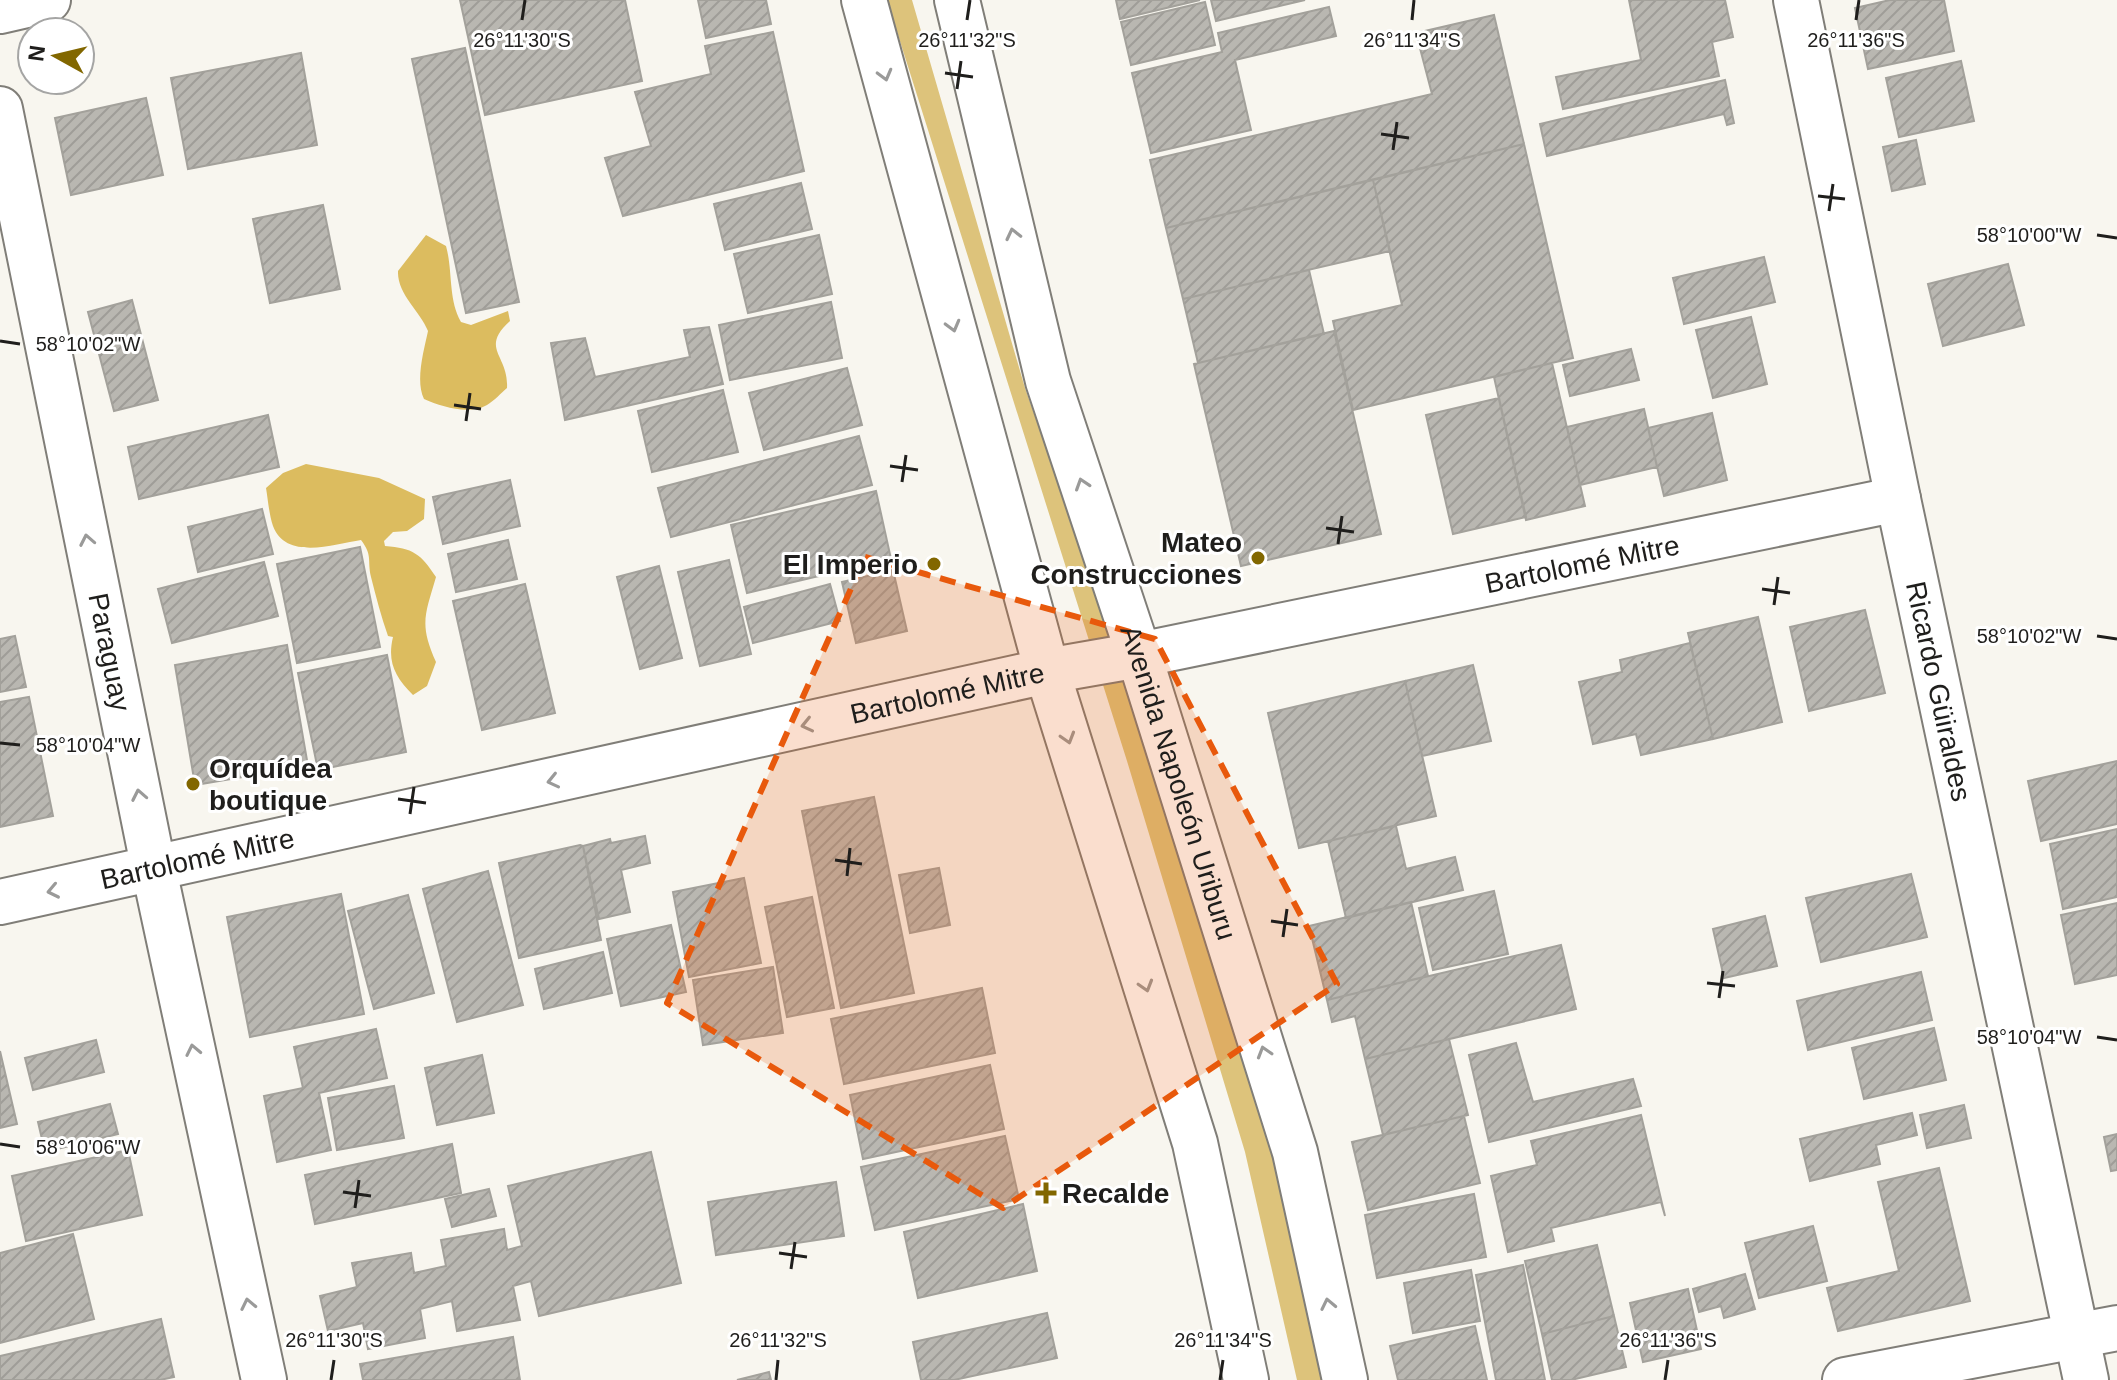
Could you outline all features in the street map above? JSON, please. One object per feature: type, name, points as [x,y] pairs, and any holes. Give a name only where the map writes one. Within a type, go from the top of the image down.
[{"type":"street","points":[[0,11],[48,0]]},
{"type":"street","points":[[864,0],[1047,671],[1195,1143],[1246,1380]]},
{"type":"street","name":"Avenida Napoleón Uriburu","points":[[957,0],[1048,381],[1139,655],[1295,1152],[1345,1380]]},
{"type":"street","name":"Ricardo Güiraldes","points":[[1796,0],[1898,499],[2097,1332],[2086,1380]]},
{"type":"street","name":"Paraguay","points":[[0,109],[154,870],[264,1380]]},
{"type":"street","name":"Bartolomé Mitre","points":[[0,902],[1047,671],[1139,655],[1898,499]]},
{"type":"street","points":[[1845,1380],[2097,1332]]},
{"type":"highlighted area","points":[[865,557],[1155,639],[1337,984],[1003,1208],[667,1003]]},
{"type":"shaded area","points":[[887,0],[912,0],[1025,388],[1155,756],[1271,1148],[1325,1380],[1297,1380],[1245,1152],[1127,761]]},
{"type":"shaded area","points":[[426,235],[446,246],[454,304],[461,322],[471,325],[508,311],[510,321],[501,331],[496,346],[507,388],[480,408],[464,410],[447,407],[424,399],[421,392],[421,365],[428,331],[401,287],[398,271]]},
{"type":"shaded area","points":[[306,464],[379,478],[425,499],[424,519],[407,531],[393,532],[384,541],[385,546],[403,548],[415,554],[436,577],[426,628],[436,662],[427,686],[413,695],[394,669],[391,654],[393,637],[388,636],[385,629],[368,554],[361,540],[325,547],[300,547],[279,537],[273,526],[266,488],[283,473]]},
{"type":"building","points":[[460,0],[625,0],[642,81],[485,115]]},
{"type":"building","points":[[698,0],[766,0],[771,24],[706,38]]},
{"type":"building","points":[[1116,0],[1200,0],[1120,19]]},
{"type":"building","points":[[1211,0],[1305,0],[1216,21]]},
{"type":"building","points":[[1629,0],[1725,0],[1733,37],[1712,42],[1719,76],[1563,109],[1556,77],[1641,60]]},
{"type":"building","points":[[1890,0],[1944,0],[1954,51],[1868,69],[1855,8]]},
{"type":"building","points":[[1205,2],[1215,45],[1131,65],[1121,22]]},
{"type":"building","points":[[1329,7],[1336,36],[1235,60],[1251,130],[1151,153],[1132,73],[1222,52],[1218,33]]},
{"type":"building","points":[[1494,15],[1524,144],[1166,228],[1150,160],[1432,94],[1416,33]]},
{"type":"building","points":[[773,32],[804,171],[623,216],[605,158],[651,146],[635,92],[711,74],[705,46]]},
{"type":"building","points":[[465,48],[519,302],[466,313],[412,59]]},
{"type":"building","points":[[301,53],[317,145],[188,169],[171,78]]},
{"type":"building","points":[[1961,61],[1974,121],[1899,137],[1886,78]]},
{"type":"building","points":[[1725,80],[1734,123],[1727,125],[1724,114],[1547,156],[1540,124]]},
{"type":"building","points":[[146,98],[163,175],[71,195],[55,118]]},
{"type":"building","points":[[1916,140],[1925,184],[1892,191],[1883,147]]},
{"type":"building","points":[[1524,144],[1573,358],[1353,410],[1333,321],[1402,305],[1373,180]]},
{"type":"building","points":[[1373,180],[1390,251],[1183,299],[1166,228]]},
{"type":"building","points":[[801,183],[812,229],[725,250],[714,204]]},
{"type":"building","points":[[323,205],[340,289],[270,303],[253,219]]},
{"type":"building","points":[[819,235],[832,294],[748,313],[734,254]]},
{"type":"building","points":[[1764,257],[1775,302],[1684,324],[1673,278]]},
{"type":"building","points":[[2008,264],[2024,325],[1943,346],[1928,284]]},
{"type":"building","points":[[1309,270],[1324,334],[1198,363],[1183,299]]},
{"type":"building","points":[[132,300],[158,400],[114,411],[88,312]]},
{"type":"building","points":[[831,302],[842,358],[730,380],[719,325]]},
{"type":"building","points":[[1751,317],[1767,384],[1713,398],[1696,330]]},
{"type":"building","points":[[709,327],[723,384],[565,420],[551,343],[585,338],[595,377],[690,357],[684,330]]},
{"type":"building","points":[[1334,331],[1381,534],[1241,566],[1194,364]]},
{"type":"building","points":[[1631,349],[1639,380],[1570,396],[1563,365]]},
{"type":"building","points":[[1552,363],[1585,506],[1526,520],[1494,377]]},
{"type":"building","points":[[847,368],[862,425],[764,450],[749,393]]},
{"type":"building","points":[[723,390],[738,452],[652,472],[638,411]]},
{"type":"building","points":[[1499,398],[1526,517],[1453,534],[1426,415]]},
{"type":"building","points":[[1644,409],[1657,467],[1580,485],[1567,427]]},
{"type":"building","points":[[1712,413],[1727,480],[1664,496],[1648,428]]},
{"type":"building","points":[[268,415],[279,467],[139,499],[128,447]]},
{"type":"building","points":[[859,436],[872,485],[671,537],[658,488]]},
{"type":"building","points":[[510,480],[520,526],[443,544],[433,497]]},
{"type":"building","points":[[876,491],[891,559],[747,593],[731,525]]},
{"type":"building","points":[[262,509],[273,554],[198,572],[188,527]]},
{"type":"building","points":[[508,540],[517,579],[456,592],[448,554]]},
{"type":"building","points":[[360,547],[380,647],[297,663],[277,564]]},
{"type":"building","points":[[729,560],[751,654],[700,666],[678,572]]},
{"type":"building","points":[[264,562],[278,616],[172,643],[158,589]]},
{"type":"building","points":[[659,566],[682,658],[640,669],[617,577]]},
{"type":"building","points":[[893,570],[907,631],[856,643],[842,582]]},
{"type":"building","points":[[525,584],[555,713],[482,730],[453,601]]},
{"type":"building","points":[[830,584],[840,621],[753,643],[744,607]]},
{"type":"building","points":[[1865,610],[1885,693],[1809,711],[1790,627]]},
{"type":"building","points":[[1758,617],[1782,722],[1713,739],[1688,633]]},
{"type":"building","points":[[15,636],[26,687],[0,692],[0,639]]},
{"type":"building","points":[[1690,643],[1713,739],[1641,755],[1636,734],[1593,744],[1579,682],[1622,672],[1620,660]]},
{"type":"building","points":[[287,645],[308,766],[195,785],[175,665]]},
{"type":"building","points":[[387,655],[406,752],[318,770],[298,673]]},
{"type":"building","points":[[1473,665],[1491,741],[1422,756],[1405,681]]},
{"type":"building","points":[[1405,681],[1436,816],[1299,848],[1268,713]]},
{"type":"building","points":[[29,697],[53,816],[0,827],[0,702]]},
{"type":"building","points":[[2117,761],[2117,824],[2041,841],[2028,781]]},
{"type":"building","points":[[874,797],[914,993],[841,1008],[802,811]]},
{"type":"building","points":[[1396,826],[1406,869],[1455,857],[1463,890],[1346,918],[1328,841]]},
{"type":"building","points":[[2117,829],[2117,897],[2063,909],[2050,844]]},
{"type":"building","points":[[645,836],[650,863],[621,870],[630,912],[599,919],[583,846],[610,839],[611,843]]},
{"type":"building","points":[[583,846],[601,940],[519,958],[499,863]]},
{"type":"building","points":[[939,868],[950,925],[910,933],[899,875]]},
{"type":"building","points":[[488,871],[523,1005],[457,1022],[423,889]]},
{"type":"building","points":[[1911,874],[1927,937],[1821,962],[1806,898]]},
{"type":"building","points":[[744,878],[761,963],[689,977],[673,892]]},
{"type":"building","points":[[1494,891],[1508,954],[1433,970],[1419,908]]},
{"type":"building","points":[[341,894],[364,1014],[250,1037],[227,917]]},
{"type":"building","points":[[408,895],[434,993],[374,1009],[348,911]]},
{"type":"building","points":[[812,897],[834,1008],[787,1017],[765,907]]},
{"type":"building","points":[[1411,902],[1428,976],[1327,1000],[1309,926]]},
{"type":"building","points":[[2117,903],[2117,975],[2075,984],[2061,915]]},
{"type":"building","points":[[1765,916],[1777,966],[1724,978],[1713,929]]},
{"type":"building","points":[[671,925],[686,992],[621,1006],[607,939]]},
{"type":"building","points":[[1561,945],[1576,1009],[1365,1059],[1355,1016],[1332,1022],[1327,1000]]},
{"type":"building","points":[[603,952],[612,993],[544,1009],[535,969]]},
{"type":"building","points":[[773,967],[783,1033],[703,1045],[693,980]]},
{"type":"building","points":[[1921,972],[1932,1020],[1808,1050],[1797,1001]]},
{"type":"building","points":[[982,988],[995,1053],[844,1084],[831,1019]]},
{"type":"building","points":[[1934,1028],[1946,1080],[1864,1099],[1852,1048]]},
{"type":"building","points":[[376,1029],[387,1078],[319,1093],[331,1150],[277,1162],[264,1096],[303,1088],[294,1047]]},
{"type":"building","points":[[1449,1039],[1468,1115],[1383,1135],[1365,1059]]},
{"type":"building","points":[[96,1040],[104,1072],[33,1090],[25,1058]]},
{"type":"building","points":[[1516,1043],[1533,1102],[1633,1079],[1641,1106],[1489,1142],[1469,1055]]},
{"type":"building","points":[[0,1051],[17,1124],[0,1128]]},
{"type":"building","points":[[482,1055],[494,1113],[437,1125],[425,1068]]},
{"type":"building","points":[[990,1065],[1004,1129],[863,1159],[850,1095]]},
{"type":"building","points":[[394,1086],[404,1138],[337,1150],[328,1098]]},
{"type":"building","points":[[110,1104],[118,1134],[45,1152],[38,1122]]},
{"type":"building","points":[[1964,1105],[1971,1138],[1927,1148],[1920,1115]]},
{"type":"building","points":[[1912,1113],[1917,1135],[1876,1145],[1880,1164],[1810,1181],[1800,1139]]},
{"type":"building","points":[[1641,1115],[1665,1216],[1661,1202],[1551,1228],[1554,1241],[1508,1252],[1491,1176],[1537,1165],[1531,1141]]},
{"type":"building","points":[[1464,1116],[1480,1183],[1368,1210],[1352,1142]]},
{"type":"building","points":[[2117,1134],[2117,1170],[2111,1171],[2104,1137]]},
{"type":"building","points":[[1005,1136],[1019,1199],[875,1230],[861,1167]]},
{"type":"building","points":[[452,1144],[461,1193],[315,1224],[305,1175]]},
{"type":"building","points":[[128,1150],[142,1215],[26,1241],[12,1176]]},
{"type":"building","points":[[651,1152],[681,1283],[539,1316],[531,1281],[513,1286],[520,1320],[457,1331],[452,1301],[420,1309],[425,1338],[368,1349],[363,1323],[328,1331],[320,1296],[357,1287],[352,1263],[411,1253],[414,1273],[446,1266],[441,1240],[504,1229],[507,1250],[522,1246],[508,1186]]},
{"type":"building","points":[[1939,1168],[1970,1301],[1838,1331],[1827,1288],[1899,1271],[1878,1182]]},
{"type":"building","points":[[836,1182],[844,1236],[716,1255],[708,1202]]},
{"type":"building","points":[[489,1189],[496,1216],[452,1227],[445,1199]]},
{"type":"building","points":[[1474,1194],[1486,1257],[1377,1278],[1365,1215]]},
{"type":"building","points":[[1023,1204],[1037,1271],[918,1298],[904,1232]]},
{"type":"building","points":[[1813,1226],[1827,1281],[1759,1298],[1745,1243]]},
{"type":"building","points":[[73,1234],[94,1319],[0,1343],[0,1253]]},
{"type":"building","points":[[1597,1245],[1614,1316],[1542,1334],[1525,1261]]},
{"type":"building","points":[[1523,1265],[1545,1380],[1496,1380],[1476,1275]]},
{"type":"building","points":[[1471,1270],[1480,1321],[1413,1333],[1404,1283]]},
{"type":"building","points":[[1745,1274],[1755,1309],[1724,1318],[1721,1306],[1699,1312],[1693,1289]]},
{"type":"building","points":[[1688,1289],[1701,1349],[1643,1362],[1630,1303]]},
{"type":"building","points":[[1047,1313],[1057,1358],[954,1380],[921,1380],[913,1342]]},
{"type":"building","points":[[1614,1316],[1626,1367],[1571,1380],[1552,1380],[1542,1334]]},
{"type":"building","points":[[161,1319],[174,1377],[160,1380],[0,1380],[0,1356]]},
{"type":"building","points":[[1475,1326],[1487,1380],[1398,1380],[1390,1346]]},
{"type":"building","points":[[513,1337],[520,1380],[363,1380],[360,1364]]},
{"type":"building","points":[[769,1372],[771,1380],[737,1380]]},
{"type":"place","name":"Mateo Construcciones","points":[[1258,558]]},
{"type":"place","name":"El Imperio","points":[[934,564]]},
{"type":"place","name":"Orquídea boutique","points":[[193,784]]},
{"type":"place","name":"Recalde","points":[[1046,1193]]}]
